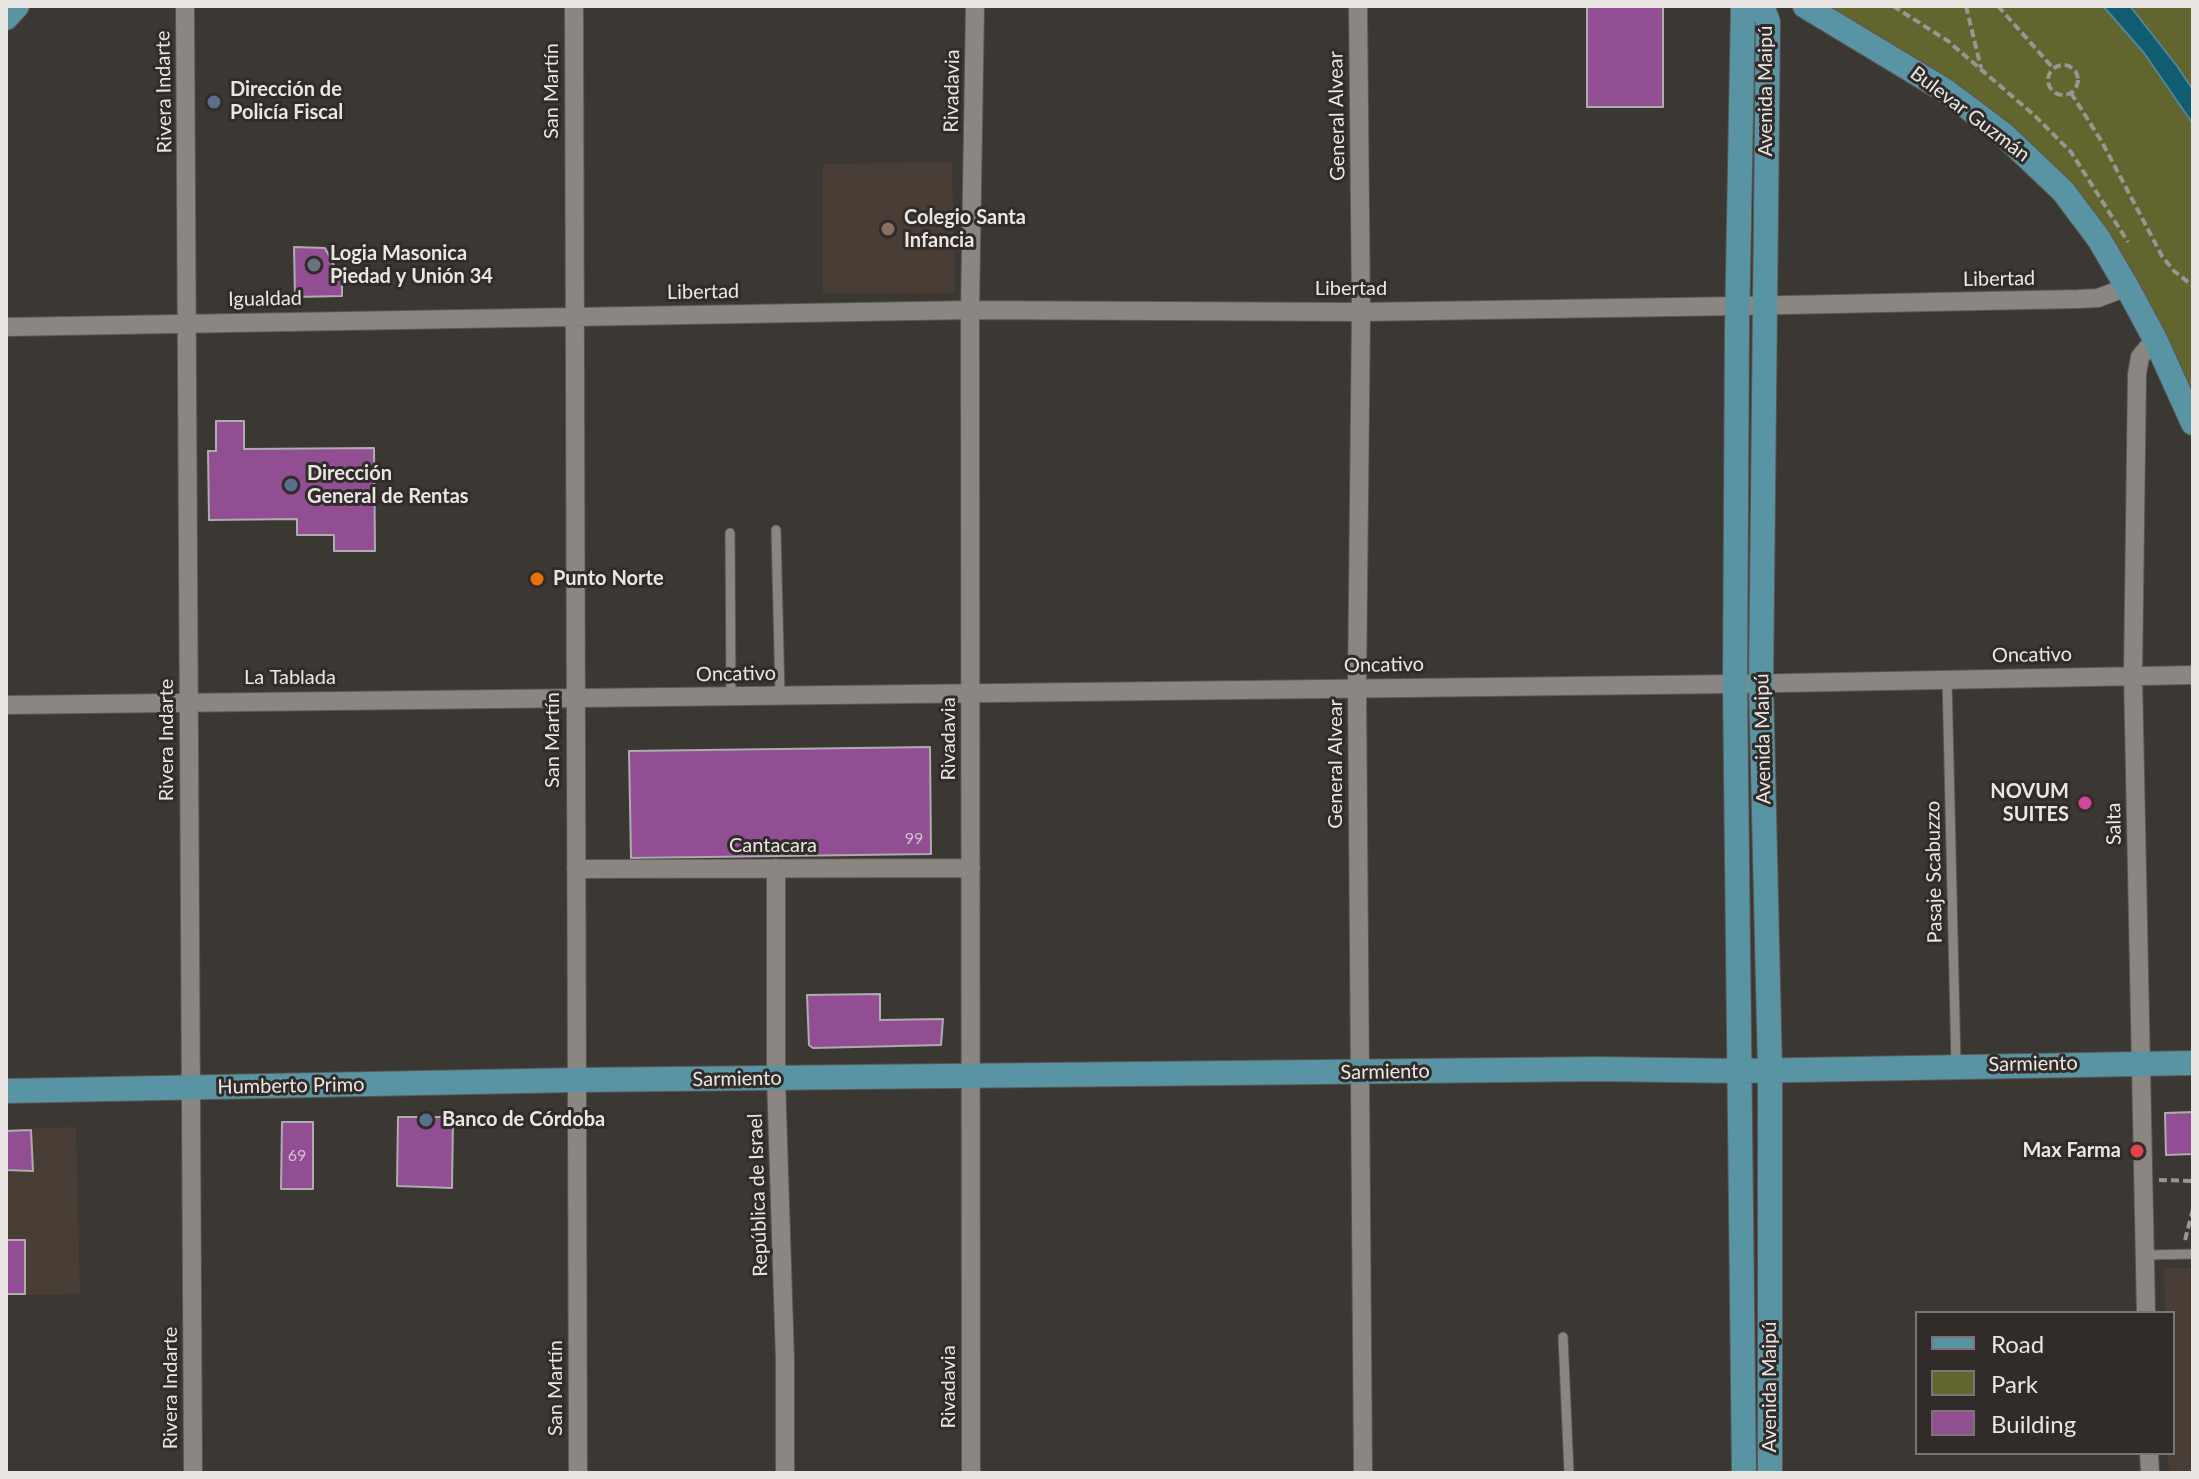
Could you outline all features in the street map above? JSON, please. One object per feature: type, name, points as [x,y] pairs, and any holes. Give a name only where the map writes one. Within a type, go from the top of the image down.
[{"type":"main road","points":[[6,18],[17,6]]},
{"type":"main road","name":"Avenida Maipú","points":[[1743,6],[1735,684],[1744,1473]]},
{"type":"main road","name":"Avenida Maipú","points":[[1762,6],[1768,22],[1761,683],[1770,1070],[1770,1473]]},
{"type":"main road","name":"Bulevar Guzmán","points":[[1805,6],[1946,91],[2014,144],[2054,182],[2081,213],[2127,287],[2155,339],[2193,423]]},
{"type":"main road","name":"Sarmiento","points":[[576,1080],[1598,1069],[1740,1071],[2193,1063]]},
{"type":"main road","name":"Humberto Primo","points":[[6,1091],[576,1080]]},
{"type":"street","name":"Rivera Indarte","points":[[185,6],[193,1473]]},
{"type":"street","name":"San Martín","points":[[574,6],[578,1473]]},
{"type":"street","name":"Rivadavia","points":[[971,1473],[970,310],[975,6]]},
{"type":"street","name":"General Alvear","points":[[1358,6],[1361,312],[1357,687],[1363,1473]]},
{"type":"street","name":"Libertad","points":[[574,316],[970,310],[1361,312],[1738,306],[2078,299],[2098,298],[2127,287]]},
{"type":"street","name":"Igualdad","points":[[6,327],[574,316]]},
{"type":"street","name":"Salta","points":[[2146,1311],[2133,675],[2137,374],[2140,357],[2155,339]]},
{"type":"street","name":"Oncativo","points":[[575,699],[2193,675]]},
{"type":"street","name":"La Tablada","points":[[6,705],[575,699]]},
{"type":"street","name":"República de Israel","points":[[776,868],[776,1078],[785,1360],[785,1473]]},
{"type":"street","name":"Cantacara","points":[[576,869],[971,868]]},
{"type":"lane","points":[[776,530],[780,696]]},
{"type":"lane","points":[[730,533],[731,697]]},
{"type":"lane","name":"Pasaje Scabuzzo","points":[[1947,678],[1956,1065]]},
{"type":"lane","points":[[2145,1255],[2193,1254]]},
{"type":"lane","points":[[1563,1337],[1569,1473]]},
{"type":"path","points":[[1966,6],[1982,70]]},
{"type":"path","points":[[1998,6],[2053,68]]},
{"type":"path","points":[[2063,65],[2075,72],[2077,86],[2071,93],[2061,96],[2052,91],[2048,76],[2053,68],[2063,65]]},
{"type":"path","points":[[2071,93],[2102,142],[2162,256],[2174,271],[2193,286]]},
{"type":"path","points":[[2144,1180],[2193,1181]]},
{"type":"path","points":[[2181,1254],[2193,1209]]},
{"type":"shaded area","name":"Colegio Santa Infancia","points":[[952,162],[955,293],[823,293],[823,164]]},
{"type":"shaded area","points":[[76,1127],[80,1294],[6,1295],[6,1129]]},
{"type":"shaded area","points":[[2164,1268],[2193,1268],[2193,1473],[2169,1473],[2168,1455],[2175,1455],[2175,1311],[2165,1311]]},
{"type":"green space","points":[[1806,6],[2103,6],[2144,53],[2193,124],[2193,423],[2155,339],[2035,163]]},
{"type":"green space","points":[[2130,6],[2193,6],[2193,90],[2177,66]]},
{"type":"water","points":[[2103,6],[2130,6],[2177,66],[2193,90],[2193,124],[2144,53]]},
{"type":"building","points":[[1587,6],[1663,6],[1663,107],[1587,107]]},
{"type":"building","name":"Logia Masonica Piedad y Unión 34","points":[[294,247],[325,248],[342,281],[342,296],[295,297]]},
{"type":"building","name":"Dirección General de Rentas","points":[[216,421],[244,421],[244,449],[374,448],[375,551],[334,551],[334,535],[297,535],[297,519],[209,520],[208,451],[216,451]]},
{"type":"building","points":[[930,747],[931,854],[631,858],[629,751]]},
{"type":"building","points":[[880,994],[880,1020],[943,1019],[941,1045],[813,1048],[809,1045],[807,995]]},
{"type":"building","points":[[2193,1112],[2193,1154],[2166,1155],[2165,1113]]},
{"type":"building","points":[[398,1117],[453,1117],[452,1188],[397,1186]]},
{"type":"building","points":[[282,1122],[313,1122],[313,1189],[281,1189]]},
{"type":"building","points":[[31,1130],[33,1171],[6,1170],[6,1131]]},
{"type":"building","points":[[6,1240],[25,1240],[25,1294],[6,1294]]},
{"type":"place","name":"Dirección de Policía Fiscal","points":[[214,102]]},
{"type":"place","name":"Colegio Santa Infancia","points":[[888,229]]},
{"type":"place","name":"Logia Masonica Piedad y Unión 34","points":[[314,265]]},
{"type":"place","name":"Dirección General de Rentas","points":[[291,485]]},
{"type":"place","name":"Punto Norte","points":[[537,579]]},
{"type":"place","name":"NOVUM SUITES","points":[[2085,803]]},
{"type":"place","name":"Banco de Córdoba","points":[[426,1120]]},
{"type":"place","name":"Max Farma","points":[[2137,1151]]}]
